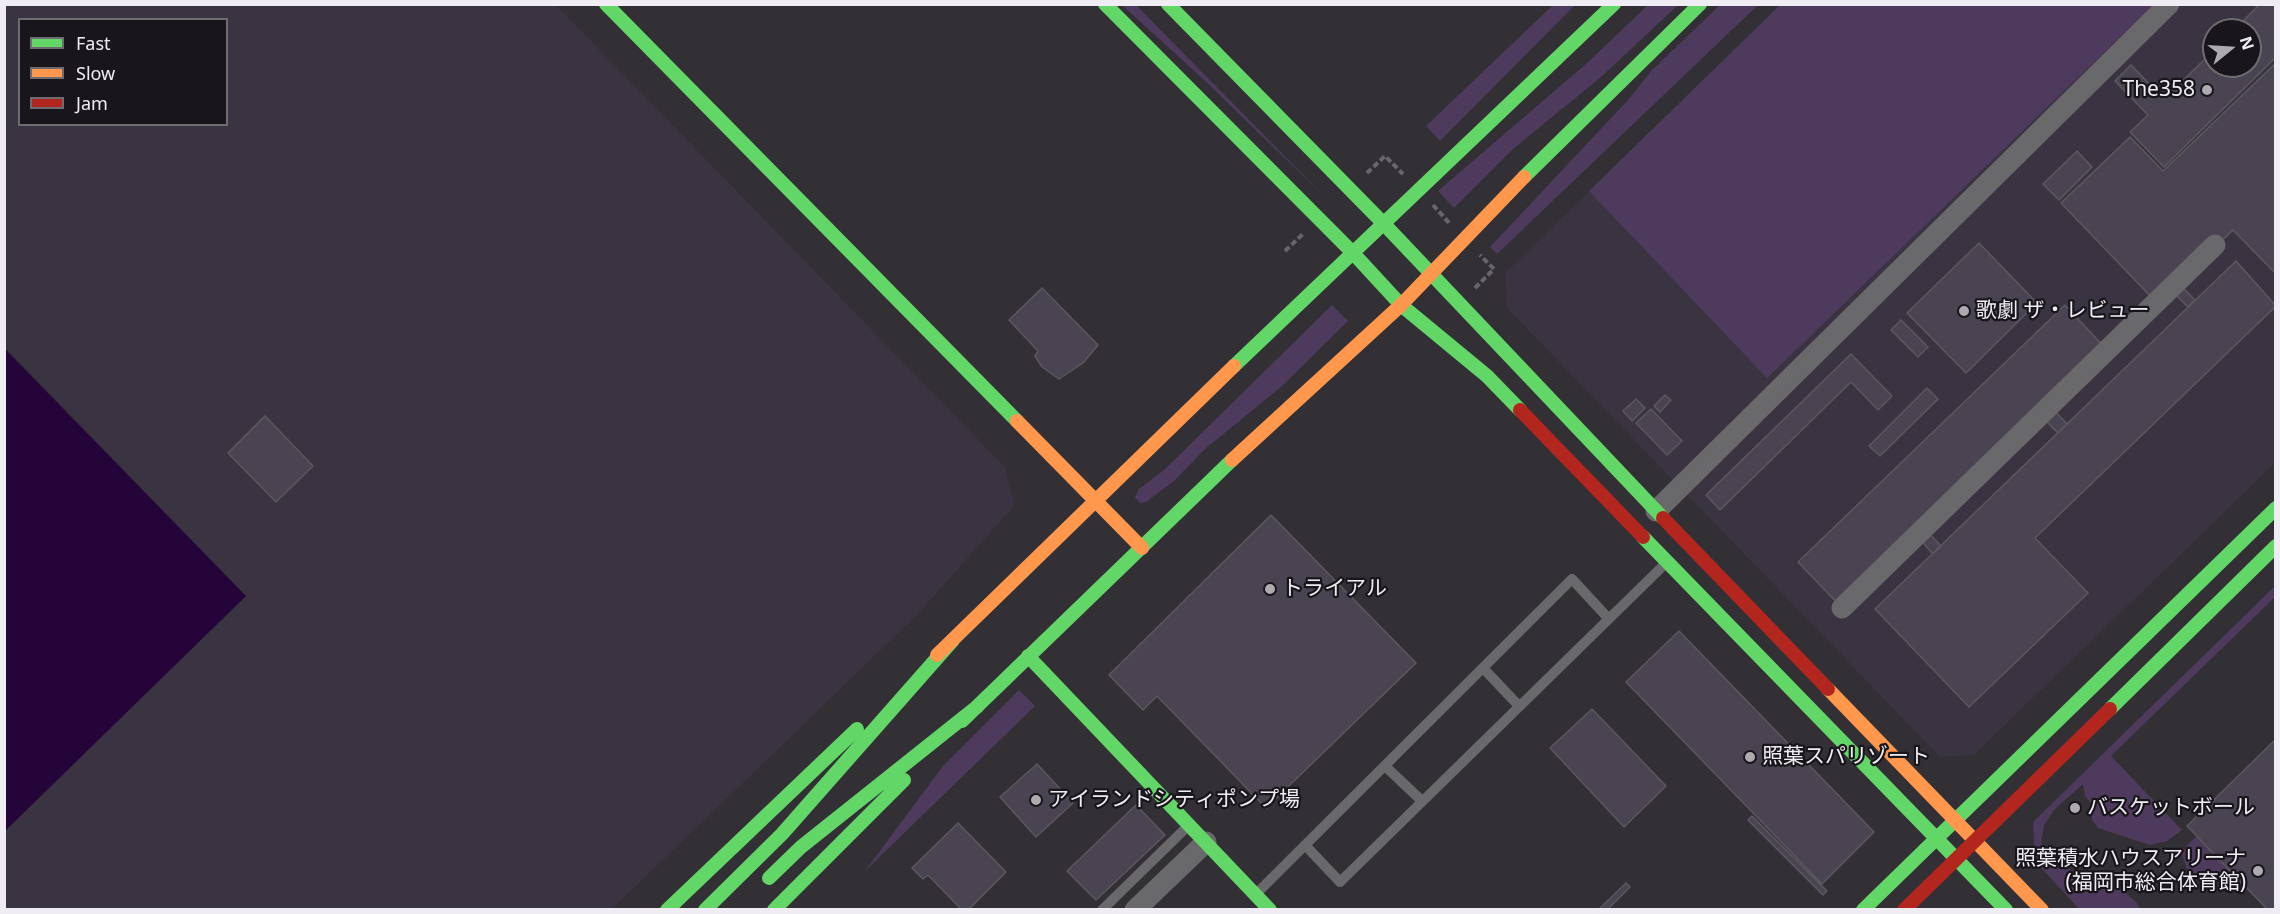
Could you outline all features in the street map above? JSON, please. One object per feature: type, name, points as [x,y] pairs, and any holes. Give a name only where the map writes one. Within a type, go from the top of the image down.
[{"type":"main road","points":[[606,4],[1093,501],[1142,548]]},
{"type":"main road","points":[[1105,4],[1353,253],[1401,305],[1487,376],[2006,909]]},
{"type":"main road","points":[[1168,4],[1384,224],[1656,511],[2042,909]]},
{"type":"main road","points":[[667,909],[953,640],[1093,501],[1614,4]]},
{"type":"main road","points":[[774,909],[1028,656],[1222,469],[1401,305],[1532,169],[1700,4]]},
{"type":"main road","points":[[1863,909],[1938,839],[2276,508]]},
{"type":"main road","points":[[1904,909],[2276,546]]},
{"type":"main road","points":[[705,909],[782,834],[953,640]]},
{"type":"main road","points":[[1028,656],[1270,909]]},
{"type":"main road","points":[[761,886],[801,847],[978,706]]},
{"type":"street","points":[[1656,511],[2169,4]]},
{"type":"street","points":[[1842,608],[2215,245]]},
{"type":"street","points":[[1135,909],[1206,843]]},
{"type":"lane","points":[[1305,845],[1340,882],[1608,618],[1667,563]]},
{"type":"lane","points":[[1255,894],[1572,579],[1608,618]]},
{"type":"lane","points":[[1483,668],[1519,706]]},
{"type":"lane","points":[[1384,766],[1422,801]]},
{"type":"lane","points":[[1102,909],[1189,825]]},
{"type":"shaded area","points":[[5,5],[556,5],[1005,467],[1014,506],[916,616],[612,909],[5,909],[5,831],[245,596],[5,347]]},
{"type":"shaded area","points":[[1122,5],[1136,5],[1323,195],[1203,79]]},
{"type":"shaded area","points":[[1553,5],[1575,5],[1440,141],[1426,126]]},
{"type":"shaded area","points":[[1648,5],[1678,5],[1601,77],[1513,149],[1454,208],[1438,191],[1587,63]]},
{"type":"shaded area","points":[[1720,5],[1758,5],[1497,254],[1490,247],[1628,100],[1652,70]]},
{"type":"shaded area","points":[[1780,5],[2153,5],[1767,378],[1589,191]]},
{"type":"shaded area","points":[[1781,5],[2275,5],[2275,463],[1974,755],[1940,757],[1507,308],[1505,273]]},
{"type":"shaded area","points":[[1332,305],[1348,321],[1281,387],[1205,449],[1174,481],[1146,502],[1140,503],[1135,497],[1139,489],[1164,470]]},
{"type":"shaded area","points":[[5,349],[246,596],[5,831]]},
{"type":"shaded area","points":[[2275,586],[2275,597],[2111,756],[2182,830],[2167,841],[2150,845],[2098,828],[2092,820],[2091,803],[2085,796],[2083,784],[2054,810],[2044,825],[2041,842],[2049,867],[2078,871],[2125,892],[2140,909],[2079,909],[2035,861],[2033,822]]},
{"type":"shaded area","points":[[1019,690],[1035,706],[865,871],[943,766]]},
{"type":"shaded area","points":[[2197,836],[2250,891],[2188,872],[2182,854],[2187,845]]},
{"type":"building","name":"The358","points":[[2260,4],[2276,4],[2276,57],[2262,71],[2262,18],[2246,18]]},
{"type":"building","name":"The358","points":[[2202,62],[2202,78],[2255,78],[2164,167],[2130,132],[2148,115],[2115,81],[2131,65],[2164,99]]},
{"type":"building","points":[[2276,63],[2276,274],[2233,230],[2178,283],[2195,300],[2188,307],[2170,289],[2156,302],[2061,203],[2130,137],[2163,171]]},
{"type":"building","points":[[2077,151],[2092,167],[2059,200],[2043,184]]},
{"type":"building","points":[[1979,243],[2037,303],[1966,373],[1907,313]]},
{"type":"building","points":[[2236,261],[2276,306],[2035,538],[2088,593],[1969,707],[1875,609]]},
{"type":"building","points":[[1042,288],[1098,345],[1083,363],[1059,379],[1042,367],[1035,356],[1038,351],[1009,320]]},
{"type":"building","points":[[2065,305],[2107,350],[2049,405],[2067,424],[2058,433],[2041,416],[1924,528],[1941,546],[1933,554],[1915,534],[1840,606],[1798,562]]},
{"type":"building","points":[[1901,320],[1928,347],[1918,357],[1891,330]]},
{"type":"building","points":[[1851,354],[1892,396],[1878,410],[1851,382],[1720,510],[1706,495]]},
{"type":"building","points":[[1927,388],[1938,399],[1880,456],[1869,446]]},
{"type":"building","points":[[1665,395],[1671,400],[1660,412],[1654,406]]},
{"type":"building","points":[[1636,399],[1645,408],[1632,421],[1623,411]]},
{"type":"building","points":[[1651,409],[1682,441],[1667,455],[1636,423]]},
{"type":"building","points":[[265,416],[313,466],[276,502],[228,453]]},
{"type":"building","name":"トライアル","points":[[1271,515],[1416,663],[1266,808],[1157,696],[1143,710],[1109,675]]},
{"type":"building","name":"照葉スパリゾート","points":[[1679,631],[1874,832],[1822,884],[1626,682]]},
{"type":"building","points":[[1592,709],[1666,786],[1624,827],[1550,748]]},
{"type":"building","points":[[2276,739],[2276,910],[2268,910],[2187,826]]},
{"type":"building","name":"アイランドシティポンプ場","points":[[1037,764],[1073,803],[1036,837],[1000,797]]},
{"type":"building","points":[[1136,805],[1165,835],[1096,900],[1067,871]]},
{"type":"building","points":[[1752,816],[1827,891],[1823,895],[1748,820]]},
{"type":"building","points":[[958,823],[1006,872],[968,910],[962,910],[928,875],[923,879],[912,868]]},
{"type":"building","points":[[1626,883],[1630,887],[1607,910],[1598,910]]},
{"type":"traffic: fast","points":[[606,4],[1017,421]]},
{"type":"traffic: fast","points":[[1105,4],[1353,253],[1401,305],[1487,376],[1520,410]]},
{"type":"traffic: fast","points":[[1168,4],[1384,224],[1663,518]]},
{"type":"traffic: fast","points":[[1234,366],[1614,4]]},
{"type":"traffic: fast","points":[[1524,177],[1700,4]]},
{"type":"traffic: fast","points":[[962,721],[1232,460]]},
{"type":"traffic: fast","points":[[1863,910],[2276,508]]},
{"type":"traffic: fast","points":[[1643,537],[2006,910]]},
{"type":"traffic: fast","points":[[2110,709],[2276,546]]},
{"type":"traffic: fast","points":[[705,910],[782,834],[953,640]]},
{"type":"traffic: fast","points":[[1028,656],[1270,910]]},
{"type":"traffic: fast","points":[[769,878],[801,847],[978,706]]},
{"type":"traffic: fast","points":[[667,910],[857,729]]},
{"type":"traffic: fast","points":[[774,910],[904,780]]},
{"type":"traffic: slow","points":[[1232,460],[1401,305],[1524,177]]},
{"type":"traffic: slow","points":[[937,655],[1234,366]]},
{"type":"traffic: slow","points":[[1017,421],[1142,548]]},
{"type":"traffic: slow","points":[[1828,689],[2042,910]]},
{"type":"traffic: jam","points":[[1520,410],[1643,537]]},
{"type":"traffic: jam","points":[[1663,518],[1828,689]]},
{"type":"traffic: jam","points":[[1904,910],[2110,709]]},
{"type":"place","name":"The358","points":[[2207,90]]},
{"type":"place","name":"歌劇 ザ・レビュー","points":[[1964,311]]},
{"type":"place","name":"トライアル","points":[[1270,589]]},
{"type":"place","name":"照葉スパリゾート","points":[[1750,757]]},
{"type":"place","name":"アイランドシティポンプ場","points":[[1036,800]]},
{"type":"place","name":"バスケットボール","points":[[2075,808]]},
{"type":"place","name":"照葉積水ハウスアリーナ (福岡市総合体育館)","points":[[2258,871]]}]
